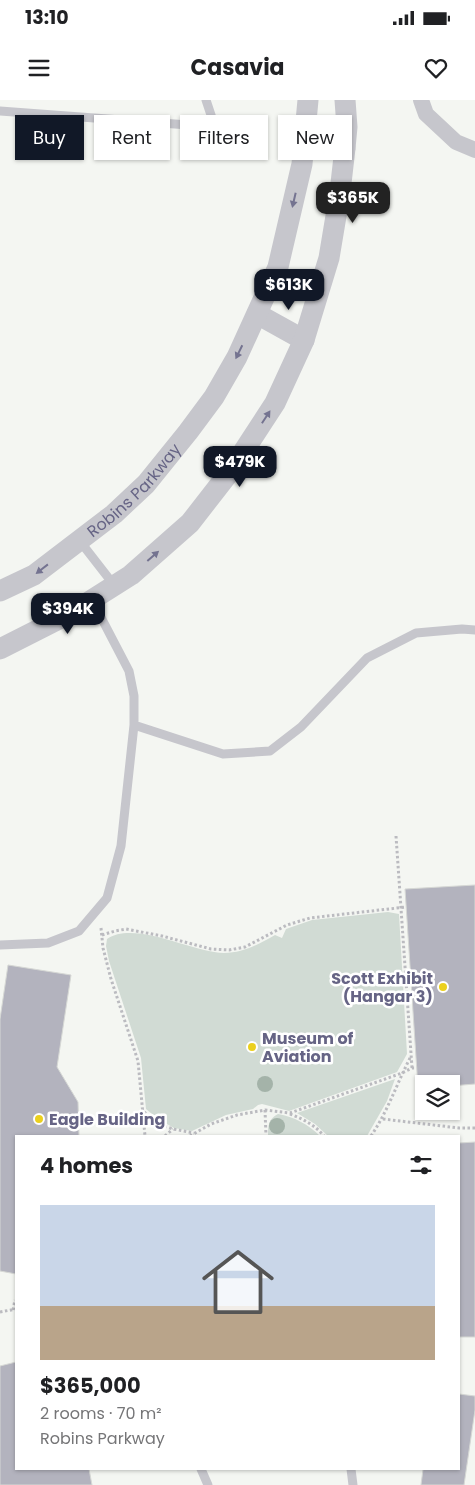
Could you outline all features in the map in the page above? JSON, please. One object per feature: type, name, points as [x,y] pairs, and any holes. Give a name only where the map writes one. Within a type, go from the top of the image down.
[{"type":"street","name":"Robins Parkway","points":[[306,115],[308,100]]},
{"type":"street","points":[[345,100],[346,115]]},
{"type":"street","points":[[421,100],[426,114],[456,142],[475,150]]},
{"type":"street","name":"Robins Parkway","points":[[0,591],[34,575],[114,514],[146,484],[214,397],[237,357],[278,267],[302,160]]},
{"type":"street","points":[[0,649],[71,614],[131,575],[190,523],[232,469],[275,403],[304,340],[329,258],[344,160]]},
{"type":"street","points":[[257,314],[304,340]]},
{"type":"lane","points":[[0,111],[215,127],[206,100]]},
{"type":"lane","points":[[79,540],[114,585]]},
{"type":"lane","points":[[0,945],[48,943],[79,932],[107,898],[121,846],[134,725],[134,696],[129,671],[92,600]]},
{"type":"lane","points":[[134,725],[223,754],[270,751],[301,727],[366,658],[416,633],[462,629],[475,630]]},
{"type":"lane","points":[[201,1470],[208,1485]]},
{"type":"lane","points":[[351,1470],[352,1485]]},
{"type":"path","points":[[290,1113],[414,1068],[411,1055],[404,907],[396,836]]},
{"type":"path","points":[[102,935],[126,929],[211,949],[229,950],[245,947],[287,925],[310,918],[404,907]]},
{"type":"path","points":[[101,927],[103,948],[111,979],[138,1061],[145,1135]]},
{"type":"path","points":[[372,1135],[382,1119],[411,1055]]},
{"type":"path","points":[[265,1110],[266,1135]]},
{"type":"path","points":[[192,1135],[211,1124],[237,1115],[265,1110],[290,1113],[304,1120],[323,1135]]},
{"type":"path","points":[[144,1111],[161,1125],[195,1133]]},
{"type":"path","points":[[382,1119],[459,1128],[475,1128]]},
{"type":"path","points":[[166,1135],[173,1129]]},
{"type":"path","points":[[0,1312],[15,1309],[15,1300]]},
{"type":"shaded area","points":[[388,912],[399,914],[407,1054],[397,1072],[289,1111],[262,1104],[253,1109],[226,1115],[192,1131],[174,1128],[158,1119],[146,1109],[141,1058],[109,961],[106,946],[107,939],[119,934],[133,933],[148,935],[211,952],[231,953],[251,947],[275,935],[282,938],[286,929],[312,920]]},
{"type":"shaded area","points":[[395,1079],[387,1101],[368,1135],[327,1135],[315,1124],[297,1113]]},
{"type":"shaded area","points":[[278,1114],[290,1117],[311,1128],[319,1135],[268,1135],[269,1123]]},
{"type":"building","name":"Scott Exhibit (Hangar 3)","points":[[475,885],[475,1084],[460,1085],[460,1075],[417,1075],[405,889]]},
{"type":"building","name":"Eagle Building","points":[[8,965],[71,975],[57,1067],[78,1102],[79,1135],[15,1135],[15,1274],[0,1271],[0,1019]]},
{"type":"building","points":[[475,1142],[475,1337],[460,1337],[460,1143]]},
{"type":"building","points":[[15,1362],[15,1470],[89,1470],[92,1485],[0,1485],[0,1366]]},
{"type":"building","points":[[460,1394],[475,1396],[475,1410],[464,1485],[421,1485],[423,1470],[460,1470]]},
{"type":"place","name":"Scott Exhibit (Hangar 3)","points":[[443,987]]},
{"type":"place","name":"Museum of Aviation","points":[[252,1047]]},
{"type":"place","name":"Eagle Building","points":[[39,1119]]}]
